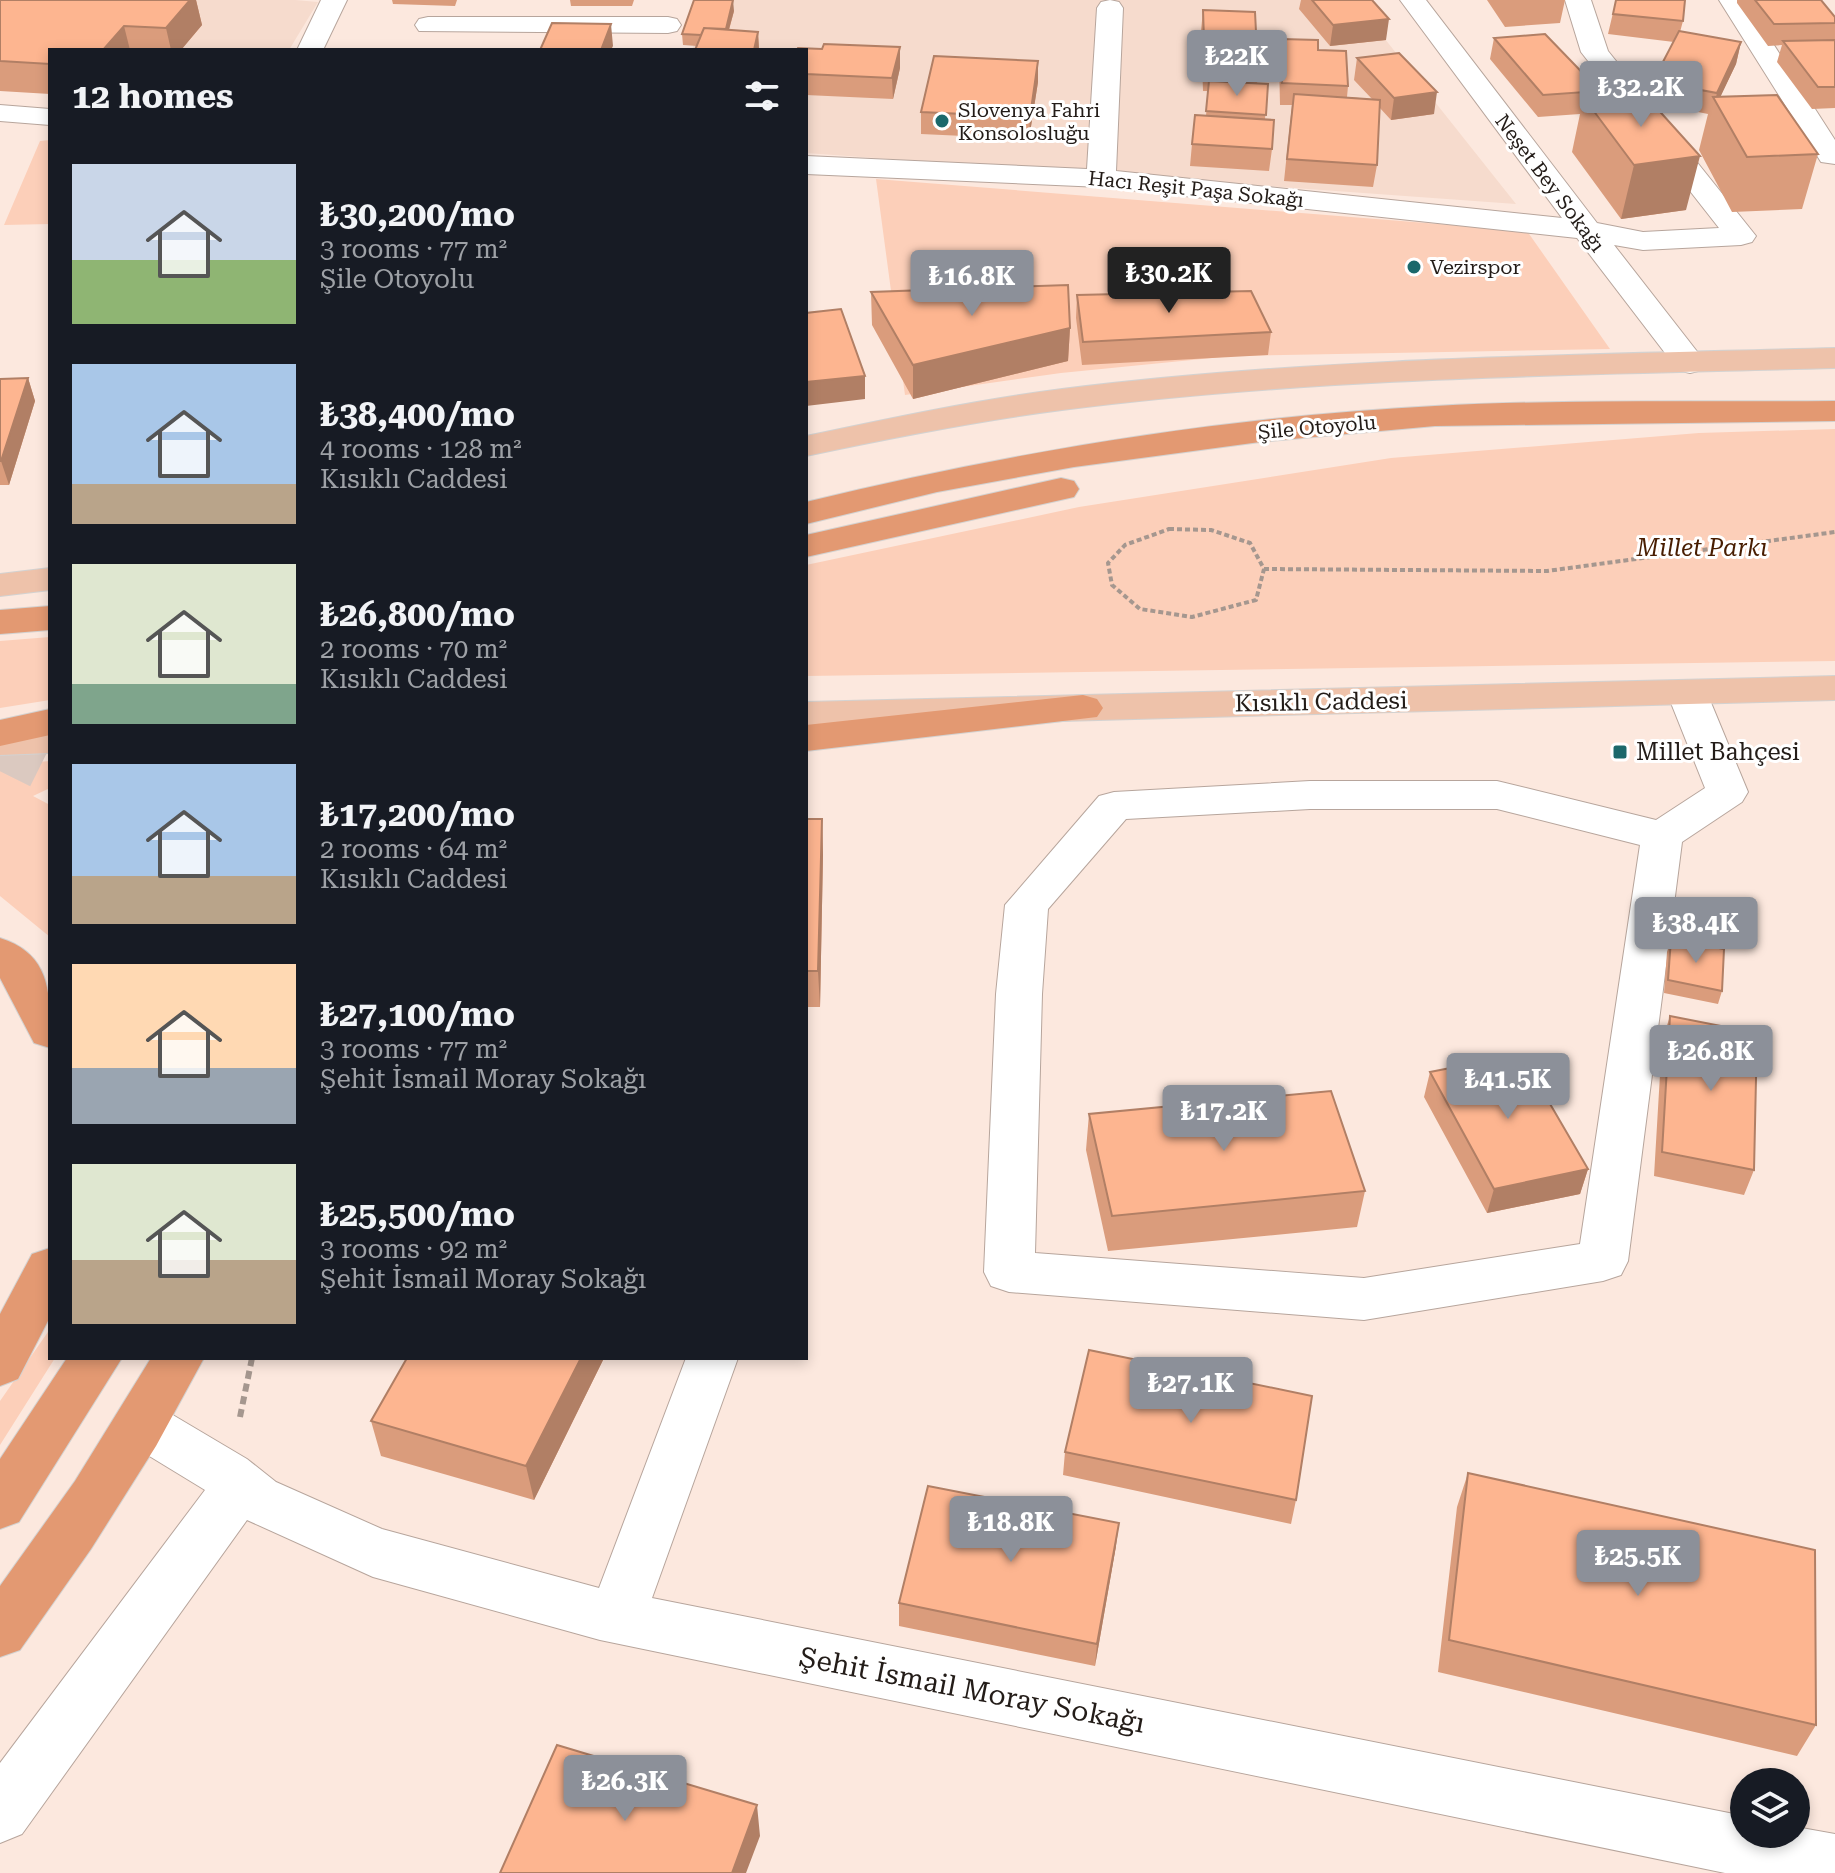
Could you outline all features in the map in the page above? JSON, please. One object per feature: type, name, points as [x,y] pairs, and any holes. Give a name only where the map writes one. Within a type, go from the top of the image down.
[{"type":"highway","name":"Şile Otoyolu","points":[[808,482],[909,457],[1106,425],[1326,400],[1835,387]]},
{"type":"highway","name":"Şile Otoyolu","points":[[808,513],[952,478],[1074,457],[1260,432],[1435,416],[1835,411]]},
{"type":"highway","points":[[808,546],[1037,493],[1224,459],[1414,433],[1615,416]]},
{"type":"highway","points":[[0,622],[48,618]]},
{"type":"highway","points":[[808,738],[1083,708]]},
{"type":"highway","points":[[0,733],[48,722]]},
{"type":"highway","points":[[0,954],[18,969],[48,1027]]},
{"type":"highway","points":[[0,1364],[48,1272]]},
{"type":"highway","points":[[0,1505],[95,1360]]},
{"type":"highway","points":[[0,1631],[62,1550],[142,1424],[177,1360]]},
{"type":"main road","points":[[808,446],[974,413],[1109,392],[1328,375],[1835,358]]},
{"type":"main road","points":[[0,585],[48,579]]},
{"type":"main road","name":"Kısıklı Caddesi","points":[[808,715],[1835,688]]},
{"type":"main road","points":[[0,742],[48,740]]},
{"type":"street","points":[[311,48],[334,0]]},
{"type":"street","points":[[657,48],[680,0]]},
{"type":"street","name":"Neşet Bey Sokağı","points":[[1413,0],[1690,363]]},
{"type":"street","name":"Hacı Reşit Paşa Sokağı","points":[[808,165],[1101,178],[1586,230],[1643,241],[1741,236],[1595,52],[1578,0]]},
{"type":"street","points":[[1732,0],[1831,156]]},
{"type":"street","points":[[1101,178],[1110,8]]},
{"type":"street","points":[[428,25],[668,25]]},
{"type":"street","points":[[0,113],[48,117]]},
{"type":"street","points":[[1662,836],[1497,795],[1310,795],[1114,806],[1027,905],[1019,994],[1009,1272],[1364,1299],[1603,1261],[1662,836],[1727,792],[1687,693]]},
{"type":"street","points":[[617,1617],[711,1360]]},
{"type":"street","name":"Şehit İsmail Moray Sokağı","points":[[142,1424],[257,1499],[373,1552],[617,1617],[1835,1865]]},
{"type":"street","points":[[0,1813],[240,1486]]},
{"type":"path","points":[[1169,529],[1211,530],[1250,543],[1264,569],[1256,600],[1192,617],[1140,609],[1112,585],[1108,563],[1125,545],[1169,529]]},
{"type":"path","points":[[1264,569],[1547,571],[1835,532]]},
{"type":"shaded area","points":[[0,0],[318,2],[290,48],[48,48]]},
{"type":"shaded area","points":[[709,0],[1354,0],[1516,204],[808,153],[808,48],[693,48]]},
{"type":"green space","points":[[48,140],[48,224],[4,225],[40,141]]},
{"type":"green space","points":[[876,179],[1527,231],[1610,349],[1232,356],[1061,373],[905,395]]},
{"type":"green space","name":"Millet Parkı","points":[[1835,429],[1835,661],[808,676],[808,565],[1079,507],[1391,458],[1699,433]]},
{"type":"green space","points":[[48,637],[48,700],[0,708],[0,641]]},
{"type":"green space","points":[[48,761],[48,789],[33,796],[48,804],[48,935],[0,896],[0,765]]},
{"type":"green space","points":[[48,1332],[48,1360],[54,1360],[0,1445],[0,1401]]},
{"type":"building","points":[[0,0],[190,0],[166,28],[124,26],[105,48],[48,48],[48,64],[0,61]]},
{"type":"building","points":[[694,0],[733,0],[726,29],[704,28],[701,35],[682,34]]},
{"type":"building","points":[[1312,0],[1372,0],[1389,19],[1333,25]]},
{"type":"building","points":[[1616,0],[1685,0],[1683,21],[1613,14]]},
{"type":"building","points":[[1755,0],[1821,0],[1835,17],[1835,23],[1774,24]]},
{"type":"building","points":[[1203,10],[1255,12],[1258,72],[1205,70]]},
{"type":"building","points":[[552,23],[611,24],[602,48],[541,48]]},
{"type":"building","points":[[704,28],[758,32],[754,48],[696,48]]},
{"type":"building","points":[[1679,31],[1741,42],[1717,93],[1653,81]]},
{"type":"building","points":[[1545,34],[1600,91],[1543,95],[1494,38]]},
{"type":"building","points":[[1281,39],[1318,40],[1318,50],[1346,51],[1348,86],[1282,83]]},
{"type":"building","points":[[1835,40],[1835,87],[1818,87],[1783,41]]},
{"type":"building","points":[[824,44],[900,47],[892,78],[808,74],[808,48],[822,49]]},
{"type":"building","points":[[1399,53],[1437,92],[1394,98],[1357,58]]},
{"type":"building","points":[[934,56],[1038,61],[1030,117],[921,112]]},
{"type":"building","points":[[1209,81],[1268,84],[1266,115],[1206,111]]},
{"type":"building","points":[[1294,94],[1380,100],[1377,165],[1287,159]]},
{"type":"building","points":[[1644,94],[1700,156],[1634,165],[1584,98]]},
{"type":"building","points":[[1777,95],[1818,154],[1747,157],[1713,97]]},
{"type":"building","points":[[1195,115],[1274,120],[1272,149],[1192,144]]},
{"type":"building","points":[[1068,285],[1070,328],[913,365],[871,292]]},
{"type":"building","points":[[1251,291],[1271,332],[1083,342],[1077,295]]},
{"type":"building","points":[[841,309],[865,376],[808,382],[808,313]]},
{"type":"building","points":[[28,378],[1,461],[0,461],[0,379]]},
{"type":"building","points":[[808,819],[822,819],[818,971],[808,971]]},
{"type":"building","points":[[1671,939],[1724,949],[1722,991],[1668,980]]},
{"type":"building","points":[[1670,1016],[1757,1033],[1754,1170],[1662,1152]]},
{"type":"building","points":[[1521,1054],[1588,1169],[1494,1189],[1430,1072]]},
{"type":"building","points":[[1331,1091],[1365,1191],[1112,1216],[1089,1114]]},
{"type":"building","points":[[1089,1350],[1312,1396],[1296,1500],[1065,1452]]},
{"type":"building","points":[[406,1360],[580,1360],[526,1466],[371,1421]]},
{"type":"building","points":[[1468,1473],[1815,1550],[1816,1725],[1449,1640]]},
{"type":"building","points":[[928,1486],[1119,1523],[1097,1644],[899,1603]]},
{"type":"building","points":[[557,1745],[757,1805],[732,1873],[500,1873]]},
{"type":"tunnel","points":[[0,746],[48,770]]},
{"type":"place","name":"Slovenya Fahri Konsolosluğu","points":[[942,121]]},
{"type":"place","name":"Vezirspor","points":[[1414,267]]},
{"type":"place","name":"Millet Bahçesi","points":[[1620,752]]}]
